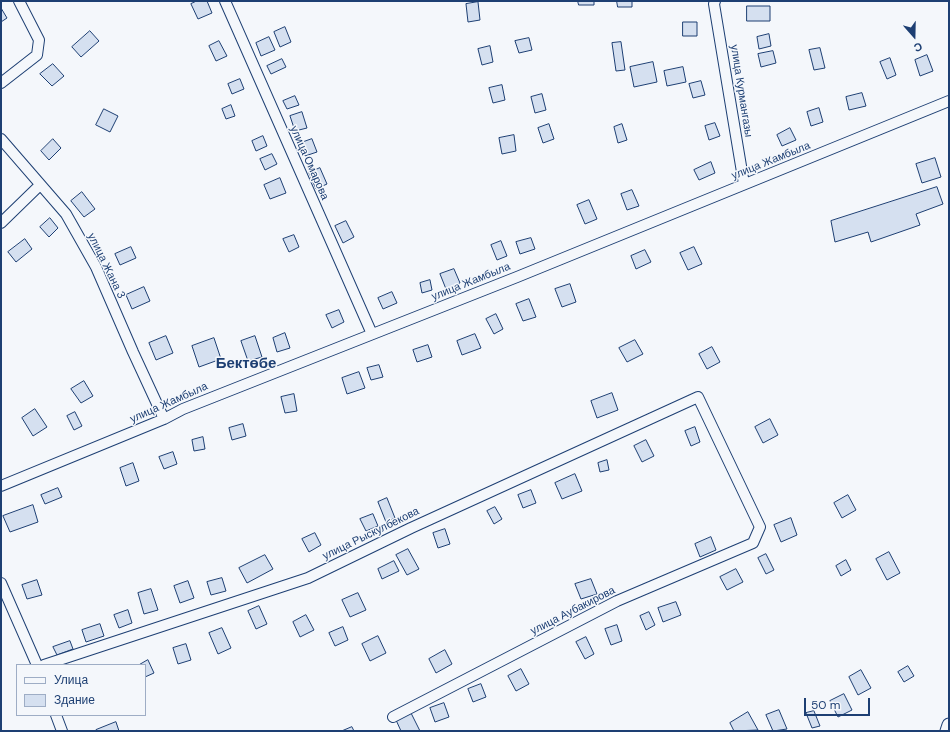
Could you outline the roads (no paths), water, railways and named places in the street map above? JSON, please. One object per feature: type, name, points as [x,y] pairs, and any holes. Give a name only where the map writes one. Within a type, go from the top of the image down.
[{"type":"main road","points":[[947,731],[949,725]]},
{"type":"street","points":[[1,83],[37,55],[39,40],[19,1]]},
{"type":"street","name":"улица Омарова","points":[[225,1],[372,334]]},
{"type":"street","name":"улица Курмангазы","points":[[712,2],[744,184]]},
{"type":"street","name":"улица Жамбыла","points":[[1,486],[164,419],[183,408],[372,334],[949,101]]},
{"type":"street","name":"улица Жана 3","points":[[1,139],[66,214],[96,267],[164,419]]},
{"type":"street","points":[[1,223],[40,185]]},
{"type":"street","name":"улица Аубакирова","points":[[393,717],[617,601],[752,543],[760,527],[698,397]]},
{"type":"street","name":"улица Рыскулбекова","points":[[47,664],[308,578],[411,528],[698,397]]},
{"type":"street","points":[[1,583],[37,664]]},
{"type":"street","points":[[56,716],[62,731]]},
{"type":"district","name":"Бектөбе","points":[[246,364]]}]
